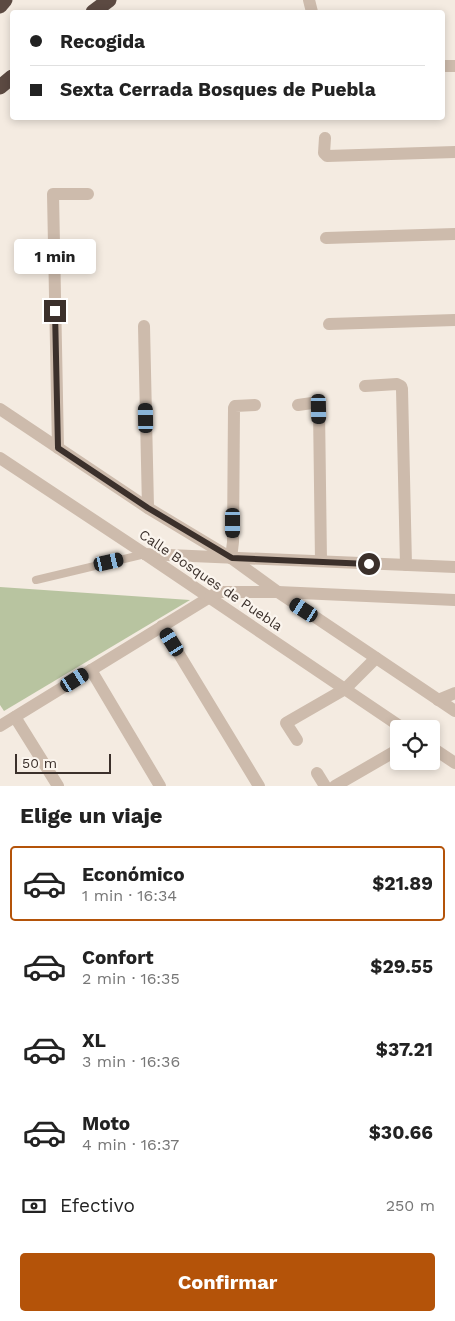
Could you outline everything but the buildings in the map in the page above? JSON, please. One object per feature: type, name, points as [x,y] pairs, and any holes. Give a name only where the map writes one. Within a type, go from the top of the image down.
[{"type":"highway","points":[[0,6],[5,0]]},
{"type":"highway","points":[[96,10],[109,0]]},
{"type":"highway","points":[[0,87],[10,79]]},
{"type":"street","points":[[325,138],[324,153],[326,156],[455,152]]},
{"type":"street","points":[[58,448],[53,194],[88,194]]},
{"type":"street","points":[[326,238],[455,234]]},
{"type":"street","points":[[329,324],[455,320]]},
{"type":"street","points":[[144,326],[148,508]]},
{"type":"street","points":[[365,386],[398,384],[402,389],[406,565]]},
{"type":"street","points":[[298,405],[312,403],[318,405],[319,409],[321,561]]},
{"type":"street","points":[[232,558],[234,408],[239,405],[255,405]]},
{"type":"street","name":"Calle Bosques de Puebla","points":[[0,409],[148,508],[232,558],[278,592],[455,711]]},
{"type":"street","name":"Calle Bosques de Puebla","points":[[0,458],[210,597],[391,720]]},
{"type":"street","points":[[145,554],[455,567]]},
{"type":"street","points":[[0,726],[218,592],[278,592],[455,600]]},
{"type":"street","points":[[317,618],[314,610],[323,594]]},
{"type":"street","points":[[162,626],[260,786]]},
{"type":"street","points":[[297,740],[286,723],[345,689],[376,658]]},
{"type":"street","points":[[91,670],[160,786]]},
{"type":"street","points":[[438,700],[455,693]]},
{"type":"street","points":[[15,717],[58,786]]},
{"type":"street","points":[[440,753],[455,763]]},
{"type":"street","points":[[336,786],[390,754]]},
{"type":"street","points":[[317,773],[325,786]]},
{"type":"lane","points":[[36,580],[145,554]]},
{"type":"green space","points":[[0,587],[190,600],[4,711],[0,705]]},
{"type":"route","points":[[55,311],[58,448],[148,508],[232,558],[369,564]]}]
